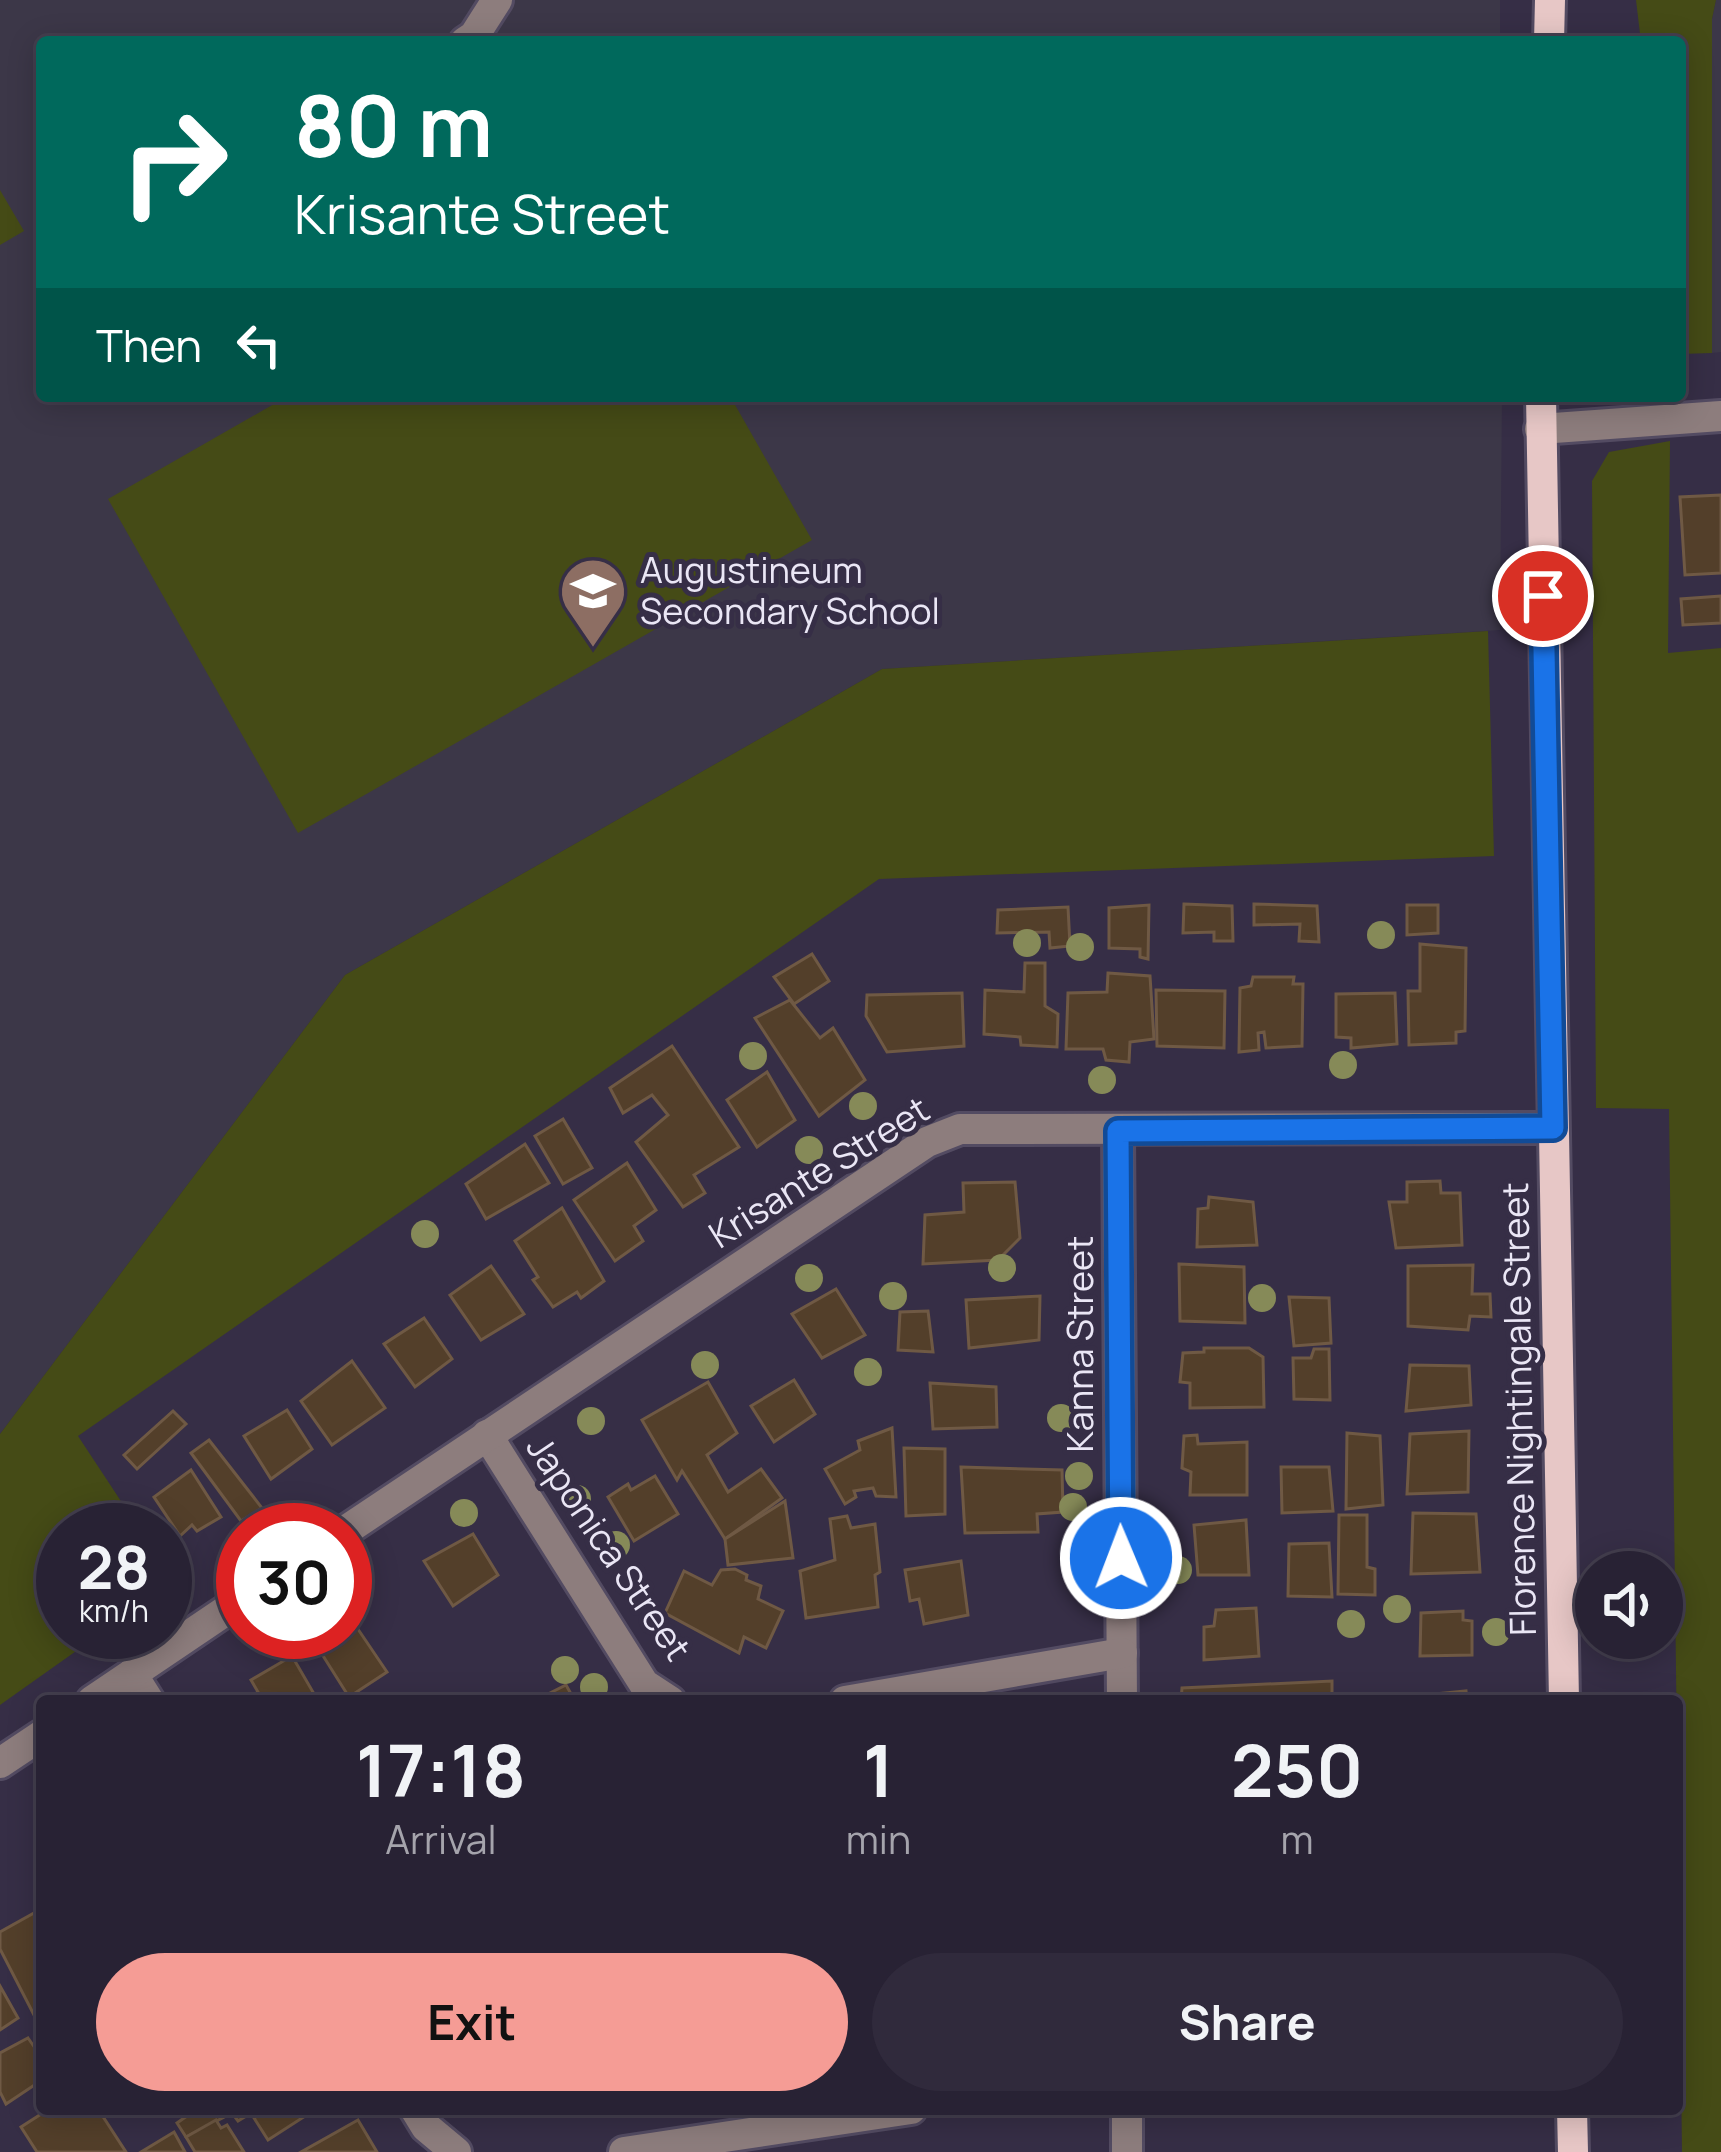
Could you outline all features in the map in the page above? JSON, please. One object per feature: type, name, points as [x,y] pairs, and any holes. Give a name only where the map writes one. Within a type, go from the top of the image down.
[{"type":"main road","points":[[1549,36],[1550,0]]},
{"type":"main road","name":"Florence Nightingale Street","points":[[1540,402],[1564,1695]]},
{"type":"main road","points":[[1572,2115],[1573,2152]]},
{"type":"street","points":[[474,36],[497,0]]},
{"type":"street","points":[[1540,429],[1721,416]]},
{"type":"street","name":"Krisante Street","points":[[372,1513],[927,1142],[960,1130],[998,1126],[1118,1131],[1553,1128]]},
{"type":"street","name":"Kanna Street","points":[[1118,1131],[1122,1695]]},
{"type":"street","name":"Japonica Street","points":[[487,1435],[644,1684],[661,1695]]},
{"type":"street","points":[[101,1695],[216,1617]]},
{"type":"street","points":[[880,1695],[1122,1653]]},
{"type":"street","points":[[132,1674],[145,1695]]},
{"type":"street","points":[[0,1763],[36,1739]]},
{"type":"street","points":[[419,2115],[456,2152]]},
{"type":"street","points":[[624,2152],[871,2115]]},
{"type":"street","points":[[1127,2115],[1127,2152]]},
{"type":"shaded area","name":"Augustineum Secondary School","points":[[0,0],[1500,0],[1500,36],[36,36],[36,402],[1502,402],[1500,630],[882,669],[345,975],[0,1434]]},
{"type":"shaded area","points":[[1716,0],[1721,0],[1721,352],[1712,353],[1712,19]]},
{"type":"green space","points":[[1636,0],[1716,0],[1712,19],[1712,353],[1686,354],[1686,36],[1640,36]]},
{"type":"green space","points":[[0,190],[24,231],[0,245]]},
{"type":"green space","points":[[278,402],[733,402],[812,540],[298,833],[108,499]]},
{"type":"green space","points":[[1670,441],[1668,653],[1721,648],[1721,2152],[1682,2152],[1683,1695],[1676,1695],[1676,1659],[1683,1659],[1683,1551],[1675,1551],[1669,1109],[1596,1108],[1592,481],[1609,452]]},
{"type":"green space","points":[[1488,631],[1494,856],[879,879],[78,1436],[122,1503],[36,1503],[36,1659],[65,1659],[0,1705],[0,1434],[345,975],[882,669]]},
{"type":"building","points":[[1721,495],[1721,573],[1685,575],[1680,497]]},
{"type":"building","points":[[1721,596],[1721,623],[1683,625],[1681,599]]},
{"type":"building","points":[[1184,904],[1232,906],[1233,941],[1214,941],[1214,932],[1183,933]]},
{"type":"building","points":[[1254,904],[1317,906],[1319,942],[1299,941],[1300,924],[1254,925]]},
{"type":"building","points":[[1149,905],[1148,959],[1140,957],[1140,949],[1109,948],[1109,908]]},
{"type":"building","points":[[1407,905],[1438,905],[1438,933],[1407,935]]},
{"type":"building","points":[[1068,907],[1070,946],[1050,948],[1049,932],[997,933],[998,910]]},
{"type":"building","points":[[1420,944],[1466,948],[1465,1031],[1456,1032],[1456,1043],[1409,1045],[1408,991],[1420,991]]},
{"type":"building","points":[[812,954],[829,981],[794,1004],[774,977]]},
{"type":"building","points":[[1025,963],[1045,963],[1045,1006],[1058,1014],[1057,1047],[1021,1045],[1020,1037],[984,1034],[985,990],[1024,992]]},
{"type":"building","points":[[1108,973],[1150,976],[1154,1039],[1130,1042],[1129,1062],[1106,1060],[1103,1049],[1066,1049],[1068,993],[1107,992]]},
{"type":"building","points":[[1253,977],[1294,977],[1293,984],[1303,984],[1302,1046],[1266,1048],[1264,1032],[1258,1033],[1259,1050],[1239,1052],[1240,988],[1251,986]]},
{"type":"building","points":[[1156,990],[1225,991],[1224,1048],[1157,1046]]},
{"type":"building","points":[[962,993],[964,1046],[887,1052],[866,1016],[867,995]]},
{"type":"building","points":[[1395,993],[1397,1044],[1351,1048],[1351,1038],[1336,1037],[1336,994]]},
{"type":"building","points":[[790,1000],[820,1038],[833,1028],[865,1080],[819,1116],[755,1018]]},
{"type":"building","points":[[672,1046],[739,1147],[694,1175],[705,1193],[683,1207],[636,1142],[668,1115],[652,1095],[623,1113],[610,1088]]},
{"type":"building","points":[[767,1072],[795,1120],[757,1147],[727,1100]]},
{"type":"building","points":[[563,1119],[592,1168],[563,1184],[535,1136]]},
{"type":"building","points":[[525,1144],[549,1183],[486,1219],[466,1184]]},
{"type":"building","points":[[627,1163],[656,1210],[634,1226],[643,1241],[615,1261],[574,1200]]},
{"type":"building","points":[[1440,1181],[1441,1193],[1460,1193],[1462,1245],[1396,1248],[1389,1202],[1407,1202],[1407,1182]]},
{"type":"building","points":[[1015,1182],[1020,1238],[998,1260],[923,1264],[925,1215],[964,1212],[963,1183]]},
{"type":"building","points":[[1209,1197],[1253,1202],[1257,1245],[1197,1247],[1198,1209],[1208,1208]]},
{"type":"building","points":[[562,1208],[604,1281],[581,1298],[577,1292],[553,1307],[533,1280],[538,1277],[515,1241]]},
{"type":"building","points":[[1179,1264],[1244,1267],[1245,1323],[1180,1321]]},
{"type":"building","points":[[1473,1265],[1472,1294],[1490,1294],[1491,1317],[1470,1316],[1468,1330],[1408,1326],[1408,1266]]},
{"type":"building","points":[[491,1266],[524,1314],[481,1340],[450,1295]]},
{"type":"building","points":[[836,1289],[865,1335],[822,1358],[792,1314]]},
{"type":"building","points":[[1040,1296],[1039,1340],[969,1348],[966,1300]]},
{"type":"building","points":[[1289,1297],[1329,1298],[1331,1343],[1294,1346]]},
{"type":"building","points":[[928,1311],[933,1352],[898,1350],[900,1312]]},
{"type":"building","points":[[424,1318],[452,1359],[415,1387],[384,1344]]},
{"type":"building","points":[[1204,1348],[1249,1348],[1263,1357],[1264,1407],[1190,1408],[1190,1383],[1180,1382],[1183,1353],[1204,1352]]},
{"type":"building","points":[[1314,1349],[1329,1349],[1330,1400],[1294,1399],[1293,1358],[1311,1358]]},
{"type":"building","points":[[352,1361],[385,1408],[332,1445],[301,1401]]},
{"type":"building","points":[[1410,1365],[1469,1366],[1471,1405],[1406,1411]]},
{"type":"building","points":[[794,1380],[815,1414],[774,1442],[751,1406]]},
{"type":"building","points":[[708,1382],[737,1433],[707,1455],[728,1492],[761,1469],[782,1498],[725,1539],[682,1471],[677,1480],[642,1420]]},
{"type":"building","points":[[930,1383],[996,1387],[997,1427],[933,1429]]},
{"type":"building","points":[[287,1410],[312,1449],[271,1479],[244,1436]]},
{"type":"building","points":[[173,1411],[186,1424],[137,1469],[124,1455]]},
{"type":"building","points":[[892,1428],[896,1497],[876,1496],[873,1488],[854,1491],[856,1497],[845,1504],[825,1469],[860,1450],[858,1441]]},
{"type":"building","points":[[1469,1431],[1468,1492],[1407,1494],[1410,1434]]},
{"type":"building","points":[[1347,1433],[1380,1436],[1383,1505],[1346,1509]]},
{"type":"building","points":[[1197,1435],[1198,1444],[1247,1442],[1247,1495],[1190,1495],[1191,1472],[1182,1468],[1184,1436]]},
{"type":"building","points":[[209,1440],[258,1503],[228,1503],[191,1453]]},
{"type":"building","points":[[904,1448],[945,1449],[945,1514],[906,1516]]},
{"type":"building","points":[[961,1467],[1062,1470],[1063,1512],[1037,1514],[1038,1532],[965,1533]]},
{"type":"building","points":[[1281,1467],[1329,1467],[1333,1511],[1282,1513]]},
{"type":"building","points":[[191,1470],[216,1509],[216,1520],[197,1531],[192,1525],[192,1503],[158,1503],[154,1497]]},
{"type":"building","points":[[655,1476],[678,1514],[634,1541],[608,1497],[628,1484],[631,1490]]},
{"type":"building","points":[[785,1501],[793,1558],[728,1565],[725,1539]]},
{"type":"building","points":[[1413,1513],[1476,1514],[1480,1572],[1411,1574]]},
{"type":"building","points":[[1339,1515],[1367,1515],[1367,1567],[1375,1569],[1375,1595],[1338,1594]]},
{"type":"building","points":[[847,1516],[851,1528],[875,1524],[878,1607],[806,1618],[800,1571],[835,1560],[830,1519]]},
{"type":"building","points":[[1246,1520],[1249,1575],[1198,1575],[1194,1525]]},
{"type":"building","points":[[473,1534],[498,1575],[453,1606],[424,1561]]},
{"type":"building","points":[[1329,1543],[1332,1597],[1288,1596],[1289,1544]]},
{"type":"building","points":[[961,1561],[968,1615],[924,1624],[919,1599],[910,1601],[905,1570]]},
{"type":"building","points":[[735,1569],[761,1586],[758,1599],[783,1611],[766,1648],[744,1637],[739,1653],[665,1613],[684,1571],[712,1585],[721,1570]]},
{"type":"building","points":[[1256,1608],[1259,1656],[1204,1660],[1204,1627],[1214,1626],[1216,1610]]},
{"type":"building","points":[[1463,1611],[1463,1620],[1472,1621],[1472,1655],[1420,1656],[1421,1613]]},
{"type":"building","points":[[372,1650],[387,1672],[348,1695],[325,1659],[372,1659]]},
{"type":"building","points":[[294,1659],[315,1695],[254,1695],[258,1692],[251,1680]]},
{"type":"building","points":[[1332,1681],[1332,1695],[1181,1695],[1182,1688]]},
{"type":"building","points":[[566,1685],[572,1695],[546,1695]]},
{"type":"building","points":[[34,1913],[36,1916],[34,2015],[0,1949],[0,1932]]},
{"type":"building","points":[[0,1986],[18,2018],[0,2030]]},
{"type":"building","points":[[28,2038],[36,2049],[36,2084],[6,2104],[0,2092],[0,2053]]},
{"type":"building","points":[[40,2115],[102,2115],[126,2152],[37,2152],[21,2127]]},
{"type":"building","points":[[188,2115],[228,2115],[186,2137],[177,2123]]},
{"type":"building","points":[[258,2115],[307,2115],[268,2140],[254,2118]]},
{"type":"building","points":[[216,2120],[221,2128],[227,2125],[244,2152],[195,2152],[186,2137]]},
{"type":"building","points":[[358,2120],[377,2152],[301,2152]]},
{"type":"building","points":[[174,2132],[185,2152],[141,2152]]},
{"type":"place","name":"Augustineum Secondary School","points":[[593,650]]},
{"type":"route","points":[[1121,1558],[1118,1131],[1553,1128],[1543,596]]}]
